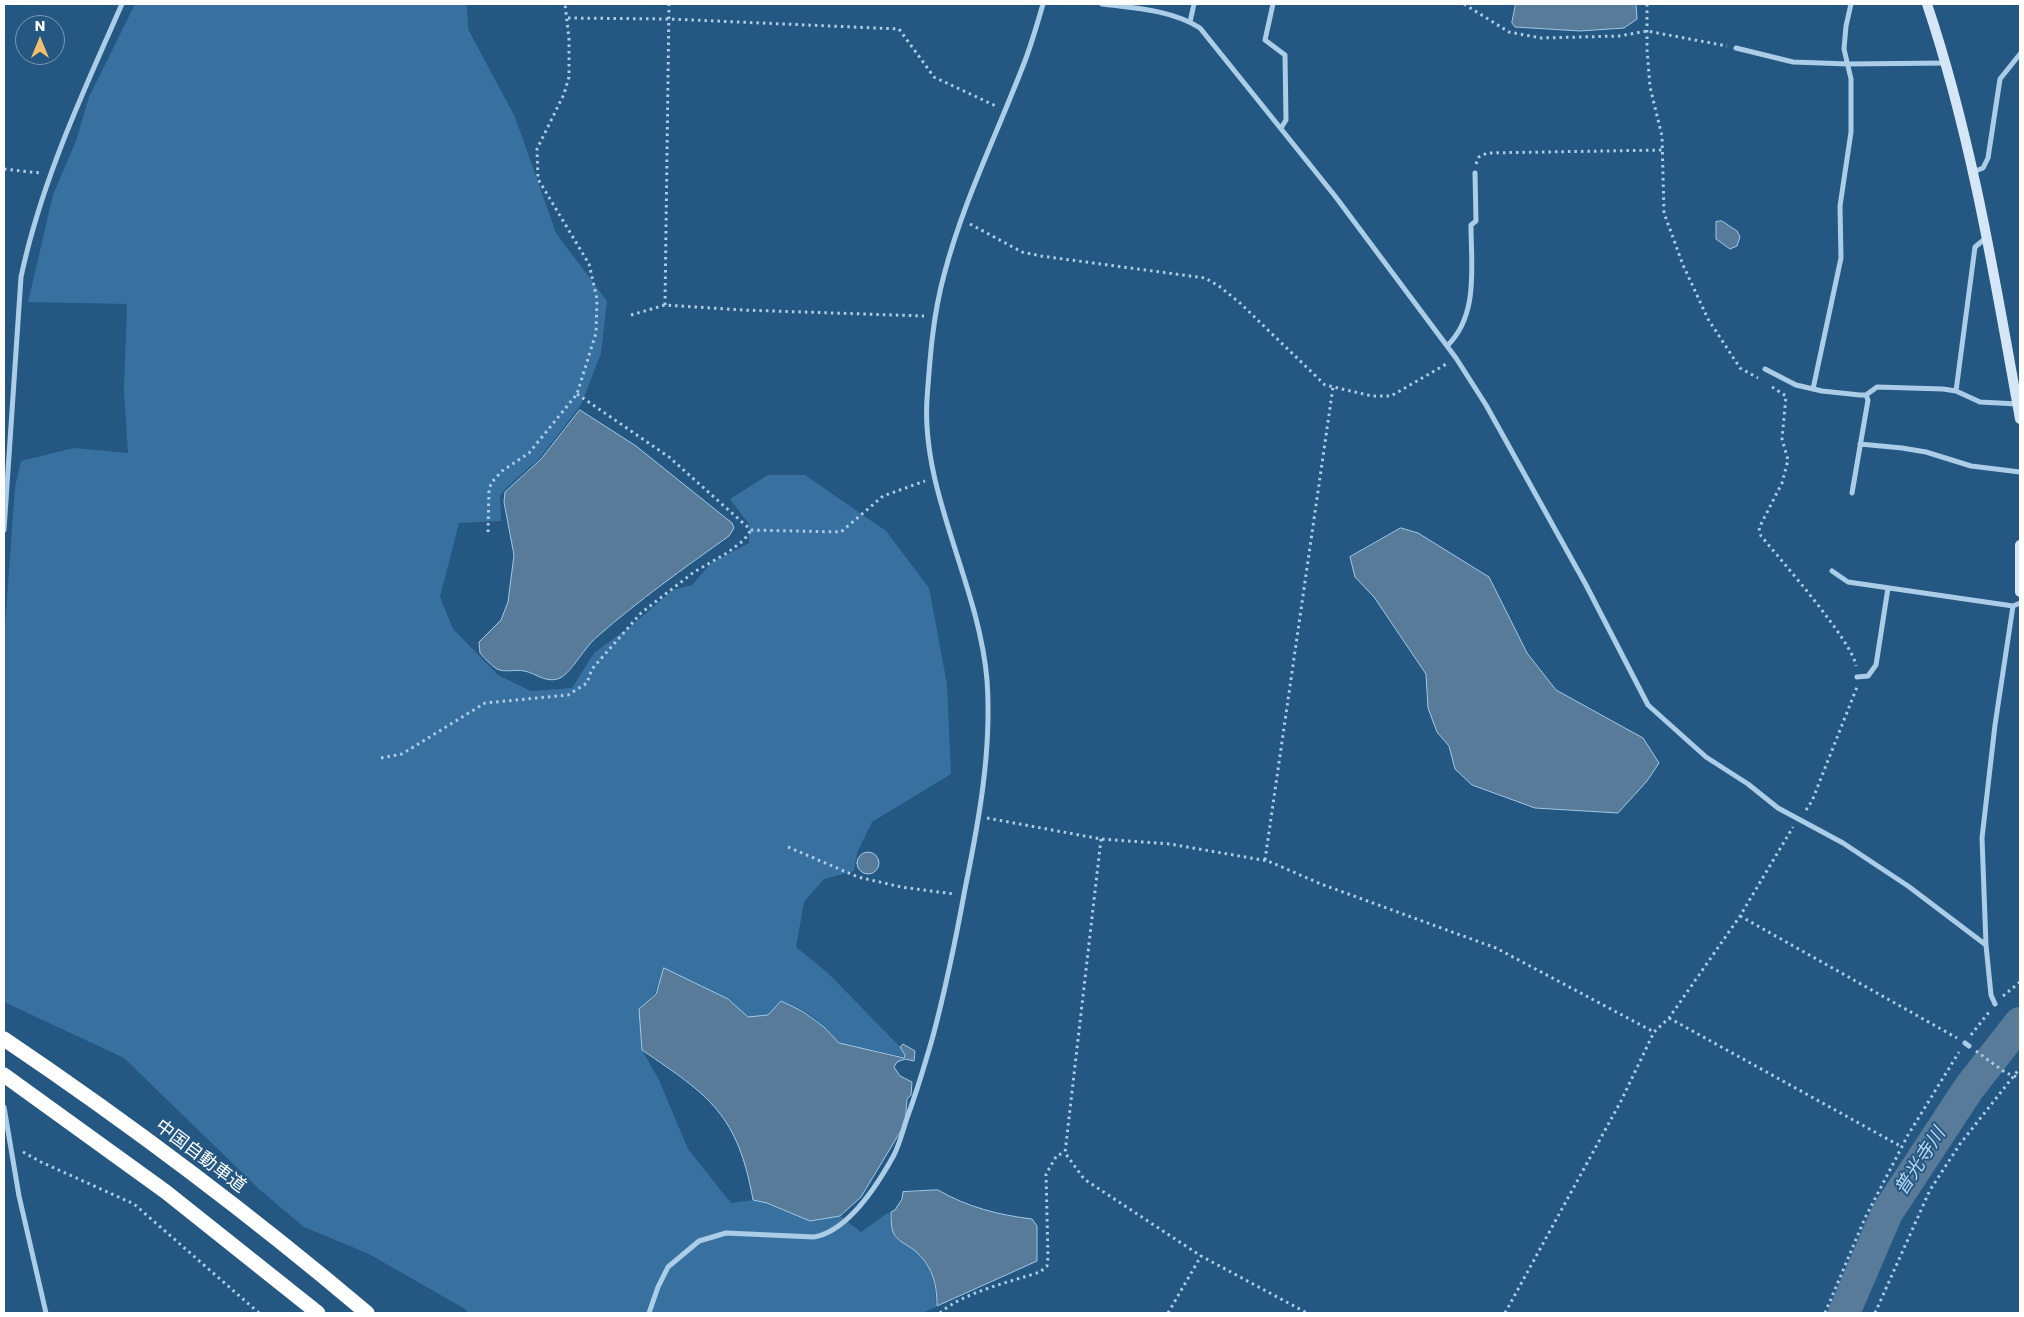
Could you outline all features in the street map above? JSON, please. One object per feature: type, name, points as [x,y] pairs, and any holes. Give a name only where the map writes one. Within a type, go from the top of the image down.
[{"type":"highway","name":"中国自動車道","points":[[4,1039],[71,1084],[190,1172],[309,1264],[367,1313]]},
{"type":"highway","points":[[4,1075],[166,1192],[318,1313]]},
{"type":"street","points":[[4,530],[22,277],[28,245],[51,174],[122,4]]},
{"type":"street","points":[[649,1313],[658,1286],[668,1267],[699,1241],[726,1233],[754,1232],[799,1238],[827,1235],[843,1223],[874,1188],[895,1153],[923,1072],[945,990],[980,817],[988,743],[984,655],[973,602],[935,478],[926,432],[934,316],[961,219],[1024,65],[1043,4]]},
{"type":"street","points":[[1102,4],[1146,10],[1190,22],[1200,28],[1281,128],[1456,358],[1486,405],[1586,585],[1648,705],[1706,757],[1748,784],[1778,808],[1843,843],[1908,886],[1986,945]]},
{"type":"street","points":[[1190,22],[1194,4]]},
{"type":"street","points":[[1273,4],[1265,40],[1285,55],[1286,120],[1281,128]]},
{"type":"street","points":[[1813,389],[1841,258],[1840,206],[1851,132],[1848,64],[1844,49],[1846,26],[1852,4]]},
{"type":"street","points":[[1927,4],[1947,63],[1964,128],[2019,404],[2020,419]]},
{"type":"street","points":[[1736,48],[1793,62],[1848,64],[1947,63]]},
{"type":"street","points":[[1973,172],[1983,168],[1988,158],[2000,79],[2020,54]]},
{"type":"street","points":[[1447,346],[1457,336],[1471,301],[1471,225],[1476,221],[1475,173]]},
{"type":"street","points":[[1956,391],[1975,247],[1986,238]]},
{"type":"street","points":[[1765,368],[1796,385],[1813,389],[1866,394],[1877,387],[1956,391],[1980,402],[2019,404]]},
{"type":"street","points":[[1852,493],[1868,400],[1866,394]]},
{"type":"street","points":[[1860,444],[1926,452],[1971,466],[2020,472]]},
{"type":"street","points":[[2020,545],[2020,592]]},
{"type":"street","points":[[1832,571],[1848,582],[2014,606],[2020,603]]},
{"type":"street","points":[[1857,677],[1868,676],[1876,665],[1888,588]]},
{"type":"street","points":[[1994,1004],[1991,995],[1986,945],[1982,838],[1994,725],[2014,606]]},
{"type":"street","points":[[4,1107],[19,1196],[46,1313]]},
{"type":"path","points":[[488,532],[489,489],[492,482],[502,471],[529,453],[576,394],[596,332],[597,299],[589,264],[538,179],[537,149],[569,77],[568,18],[565,4]]},
{"type":"path","points":[[665,305],[669,4]]},
{"type":"path","points":[[1464,4],[1509,32],[1541,38],[1618,36],[1647,30],[1736,48]]},
{"type":"path","points":[[1647,4],[1650,87],[1662,136],[1664,213],[1683,265],[1708,319],[1740,368],[1762,381]]},
{"type":"path","points":[[568,18],[669,19],[899,29],[934,77],[1004,110]]},
{"type":"path","points":[[1475,173],[1479,157],[1487,153],[1662,150]]},
{"type":"path","points":[[4,169],[51,174]]},
{"type":"path","points":[[961,219],[1022,252],[1205,278],[1219,286],[1240,303],[1325,385],[1372,396],[1391,396],[1409,388],[1456,358]]},
{"type":"path","points":[[631,315],[665,305],[742,310],[934,316]]},
{"type":"path","points":[[1505,1313],[1621,1101],[1654,1032],[1669,1018],[1740,916],[1798,818],[1812,801],[1857,691],[1856,663],[1847,647],[1800,582],[1761,536],[1759,528],[1782,483],[1788,460],[1782,439],[1786,396],[1770,386]]},
{"type":"path","points":[[1265,860],[1333,387]]},
{"type":"path","points":[[576,394],[669,457],[751,530],[841,532],[883,496],[935,478]]},
{"type":"path","points":[[381,758],[402,754],[485,703],[568,695],[587,683],[592,668],[641,613],[694,572],[727,553],[744,540],[751,530]]},
{"type":"path","points":[[980,817],[1101,839],[1170,844],[1265,860],[1496,948],[1654,1032]]},
{"type":"path","points":[[1101,839],[1065,1153],[1084,1178],[1200,1256],[1307,1313]]},
{"type":"path","points":[[788,847],[858,877],[901,887],[964,896]]},
{"type":"path","points":[[1740,916],[1967,1044],[2006,1073],[2020,1078]]},
{"type":"path","points":[[1825,1313],[1865,1218],[1902,1147],[1994,1004],[2020,982]]},
{"type":"path","points":[[1669,1018],[1902,1147]]},
{"type":"path","points":[[1875,1313],[1930,1190],[1960,1144],[2012,1075],[2020,1068]]},
{"type":"path","points":[[10,1145],[41,1162],[134,1204],[259,1313]]},
{"type":"path","points":[[940,1313],[948,1306],[988,1289],[1040,1272],[1046,1266],[1048,1257],[1046,1174],[1057,1155],[1065,1153]]},
{"type":"path","points":[[1168,1313],[1200,1256]]},
{"type":"shaded area","points":[[135,4],[467,4],[468,29],[515,117],[556,233],[607,301],[601,353],[581,405],[539,459],[506,488],[500,496],[501,521],[459,523],[440,597],[453,629],[498,675],[531,691],[572,688],[594,653],[632,625],[673,590],[692,585],[711,563],[749,543],[749,524],[730,499],[768,475],[805,475],[886,531],[929,588],[947,684],[951,774],[872,822],[857,853],[854,871],[824,879],[804,902],[796,947],[829,974],[900,1047],[905,1057],[839,1043],[825,1027],[803,1010],[781,1001],[768,1015],[748,1017],[728,999],[664,968],[655,993],[639,1009],[642,1050],[659,1080],[688,1149],[731,1203],[753,1200],[767,1203],[810,1221],[840,1216],[861,1232],[889,1212],[897,1238],[914,1250],[929,1269],[934,1283],[936,1307],[922,1313],[468,1313],[465,1309],[367,1253],[304,1227],[260,1190],[124,1058],[4,1002],[4,641],[15,487],[21,461],[74,448],[128,453],[124,390],[127,304],[28,302],[53,195],[76,141],[89,97]]},
{"type":"shaded area","points":[[1516,4],[1636,4],[1637,19],[1624,28],[1580,31],[1515,27],[1512,23]]},
{"type":"shaded area","points":[[1722,221],[1737,231],[1740,237],[1737,246],[1730,249],[1716,239],[1716,222]]},
{"type":"shaded area","points":[[580,410],[636,446],[732,523],[734,528],[729,536],[646,597],[593,640],[565,675],[555,680],[550,680],[524,671],[500,670],[480,653],[479,642],[501,620],[508,602],[514,555],[504,502],[505,492],[541,459]]},
{"type":"shaded area","points":[[1401,528],[1418,533],[1489,577],[1527,653],[1556,690],[1643,738],[1659,763],[1647,781],[1618,813],[1535,808],[1472,785],[1455,769],[1449,746],[1437,732],[1428,708],[1426,674],[1374,597],[1355,577],[1350,557]]},
{"type":"shaded area","points":[[868,852],[876,855],[879,863],[876,871],[868,874],[860,871],[857,863],[860,855]]},
{"type":"shaded area","points":[[664,968],[728,999],[748,1017],[768,1015],[781,1001],[802,1011],[824,1027],[839,1043],[904,1058],[905,1055],[900,1047],[903,1044],[915,1051],[914,1061],[905,1059],[897,1062],[894,1067],[900,1076],[912,1082],[911,1095],[907,1099],[905,1124],[861,1197],[840,1216],[810,1221],[767,1203],[753,1200],[747,1171],[739,1147],[729,1127],[717,1110],[686,1081],[642,1050],[639,1009],[656,994]]},
{"type":"shaded area","points":[[938,1190],[960,1201],[984,1209],[1032,1219],[1037,1226],[1037,1261],[937,1306],[936,1290],[929,1268],[914,1250],[895,1235],[892,1227],[891,1212],[895,1210],[902,1199],[903,1192]]},
{"type":"waterway","name":"普光寺川","points":[[1844,1313],[1887,1213],[1969,1088],[2020,1023]]}]
